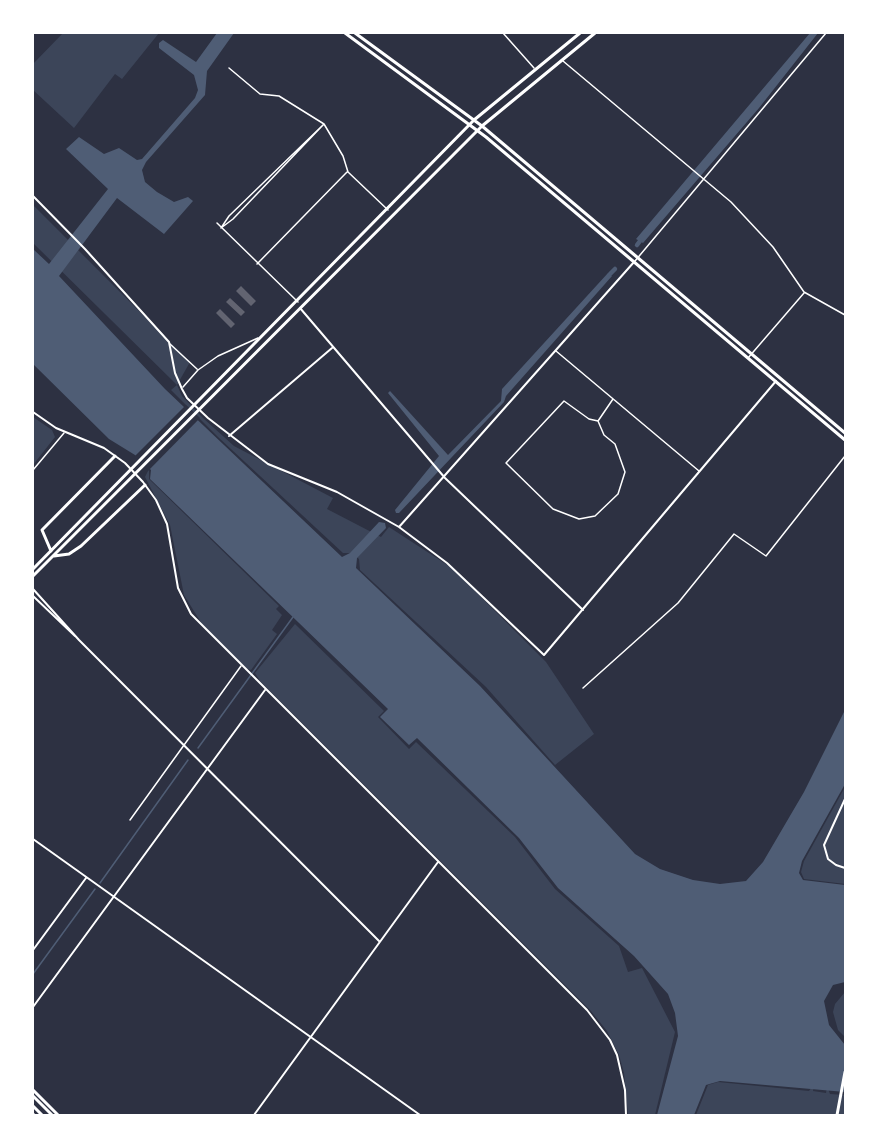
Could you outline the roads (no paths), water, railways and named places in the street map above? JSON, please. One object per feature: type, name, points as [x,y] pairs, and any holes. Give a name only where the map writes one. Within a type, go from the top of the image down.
[{"type":"main road","points":[[345,33],[470,125],[845,433]]},
{"type":"main road","points":[[355,33],[482,126],[638,257],[845,440]]},
{"type":"main road","points":[[214,390],[474,120],[580,33]]},
{"type":"main road","points":[[33,576],[214,390],[300,308],[482,126],[595,33]]},
{"type":"main road","points":[[51,551],[42,530],[115,456]]},
{"type":"main road","points":[[52,556],[69,554],[81,546],[145,485]]},
{"type":"main road","points":[[33,569],[111,494]]},
{"type":"main road","points":[[837,1115],[845,1072]]},
{"type":"main road","points":[[33,1090],[58,1115]]},
{"type":"main road","points":[[33,1096],[52,1115]]},
{"type":"main road","points":[[33,1106],[42,1115]]},
{"type":"street","points":[[503,33],[535,69]]},
{"type":"street","points":[[399,527],[445,478],[705,180],[826,33]]},
{"type":"street","points":[[562,60],[731,202],[773,247],[804,292],[845,315]]},
{"type":"street","points":[[229,68],[260,94],[279,96],[324,124],[343,156],[348,172],[388,210]]},
{"type":"street","points":[[221,228],[229,216],[324,124]]},
{"type":"street","points":[[221,228],[241,212],[320,131],[324,124]]},
{"type":"street","points":[[258,264],[348,172]]},
{"type":"street","points":[[33,196],[198,370]]},
{"type":"street","points":[[217,223],[298,302]]},
{"type":"street","points":[[749,356],[804,292]]},
{"type":"street","points":[[300,308],[445,478],[583,610]]},
{"type":"street","points":[[182,389],[198,370],[218,356],[264,336]]},
{"type":"street","points":[[169,342],[175,373],[187,398],[229,436],[268,464],[337,492],[399,527],[447,563],[544,655],[776,381]]},
{"type":"street","points":[[229,436],[333,348]]},
{"type":"street","points":[[556,351],[699,472]]},
{"type":"street","points":[[598,421],[614,399]]},
{"type":"street","points":[[564,400],[589,419],[598,421],[604,435],[615,444],[625,472],[618,494],[595,516],[579,519],[553,508],[506,463],[564,400]]},
{"type":"street","points":[[33,412],[64,432],[85,439],[115,456],[145,485],[156,500],[167,524],[178,588],[184,602],[201,626],[601,1027],[614,1047],[622,1072],[626,1115]]},
{"type":"street","points":[[33,470],[64,432]]},
{"type":"street","points":[[583,688],[678,603],[734,534],[766,556],[845,456]]},
{"type":"street","points":[[33,589],[79,640]]},
{"type":"street","points":[[33,596],[380,941]]},
{"type":"street","points":[[130,820],[241,666]]},
{"type":"street","points":[[33,1007],[209,770],[265,690]]},
{"type":"street","points":[[845,799],[824,845],[828,859],[845,868]]},
{"type":"street","points":[[33,839],[420,1115]]},
{"type":"street","points":[[254,1115],[438,862]]},
{"type":"street","points":[[33,950],[86,878]]},
{"type":"waterway","points":[[637,245],[640,241]]},
{"type":"waterway","points":[[610,274],[615,269]]},
{"type":"waterway","points":[[198,748],[293,617]]},
{"type":"waterway","points":[[100,883],[188,760]]},
{"type":"waterway","points":[[33,974],[95,889]]}]
